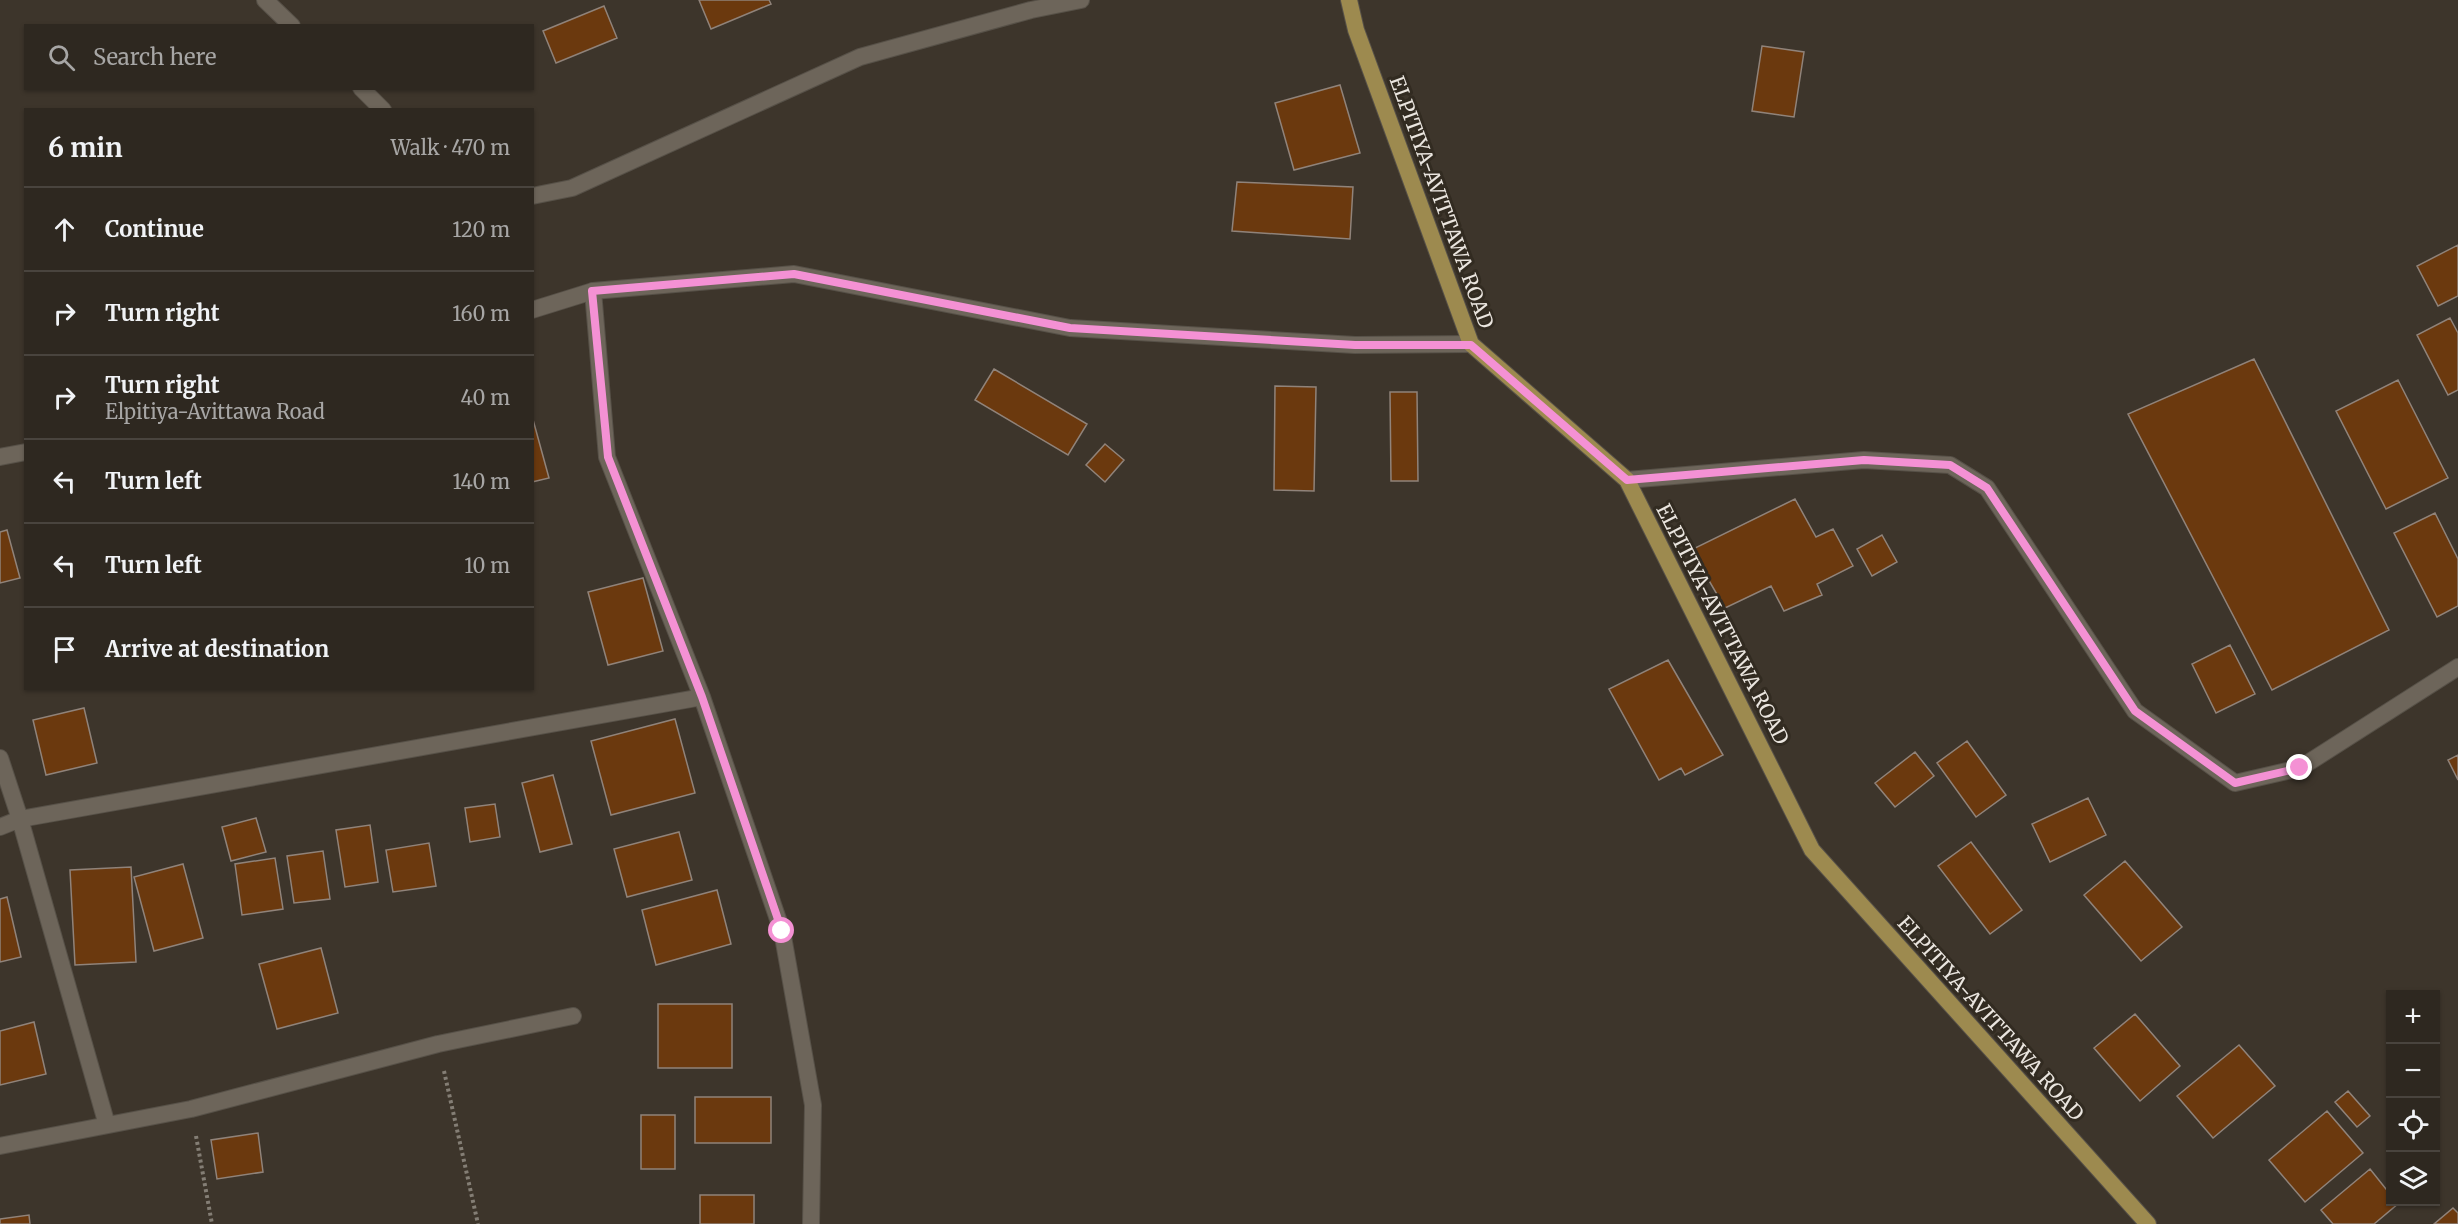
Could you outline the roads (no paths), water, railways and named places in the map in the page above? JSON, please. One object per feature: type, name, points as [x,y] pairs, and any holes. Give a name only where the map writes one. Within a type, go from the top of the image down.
[{"type":"main road","name":"ELPITIYA-AVITTAWA ROAD","points":[[1349,0],[1356,30],[1471,345],[1627,480],[1812,850],[2148,1224]]},
{"type":"street","points":[[265,0],[290,24]]},
{"type":"street","points":[[534,196],[572,188],[860,57],[1031,10],[1081,0]]},
{"type":"street","points":[[363,90],[381,108]]},
{"type":"street","points":[[534,309],[592,291],[794,274],[1070,328],[1355,345],[1471,345]]},
{"type":"street","points":[[592,291],[608,457],[702,697],[782,931],[813,1105],[811,1224]]},
{"type":"street","points":[[0,457],[24,452]]},
{"type":"street","points":[[1627,480],[1864,460],[1950,465],[1987,488],[2135,711],[2235,783],[2300,768],[2458,667]]},
{"type":"street","points":[[0,827],[20,819],[702,697]]},
{"type":"street","points":[[0,758],[20,819],[107,1125]]},
{"type":"street","points":[[0,1146],[191,1109],[438,1044],[573,1016]]}]
